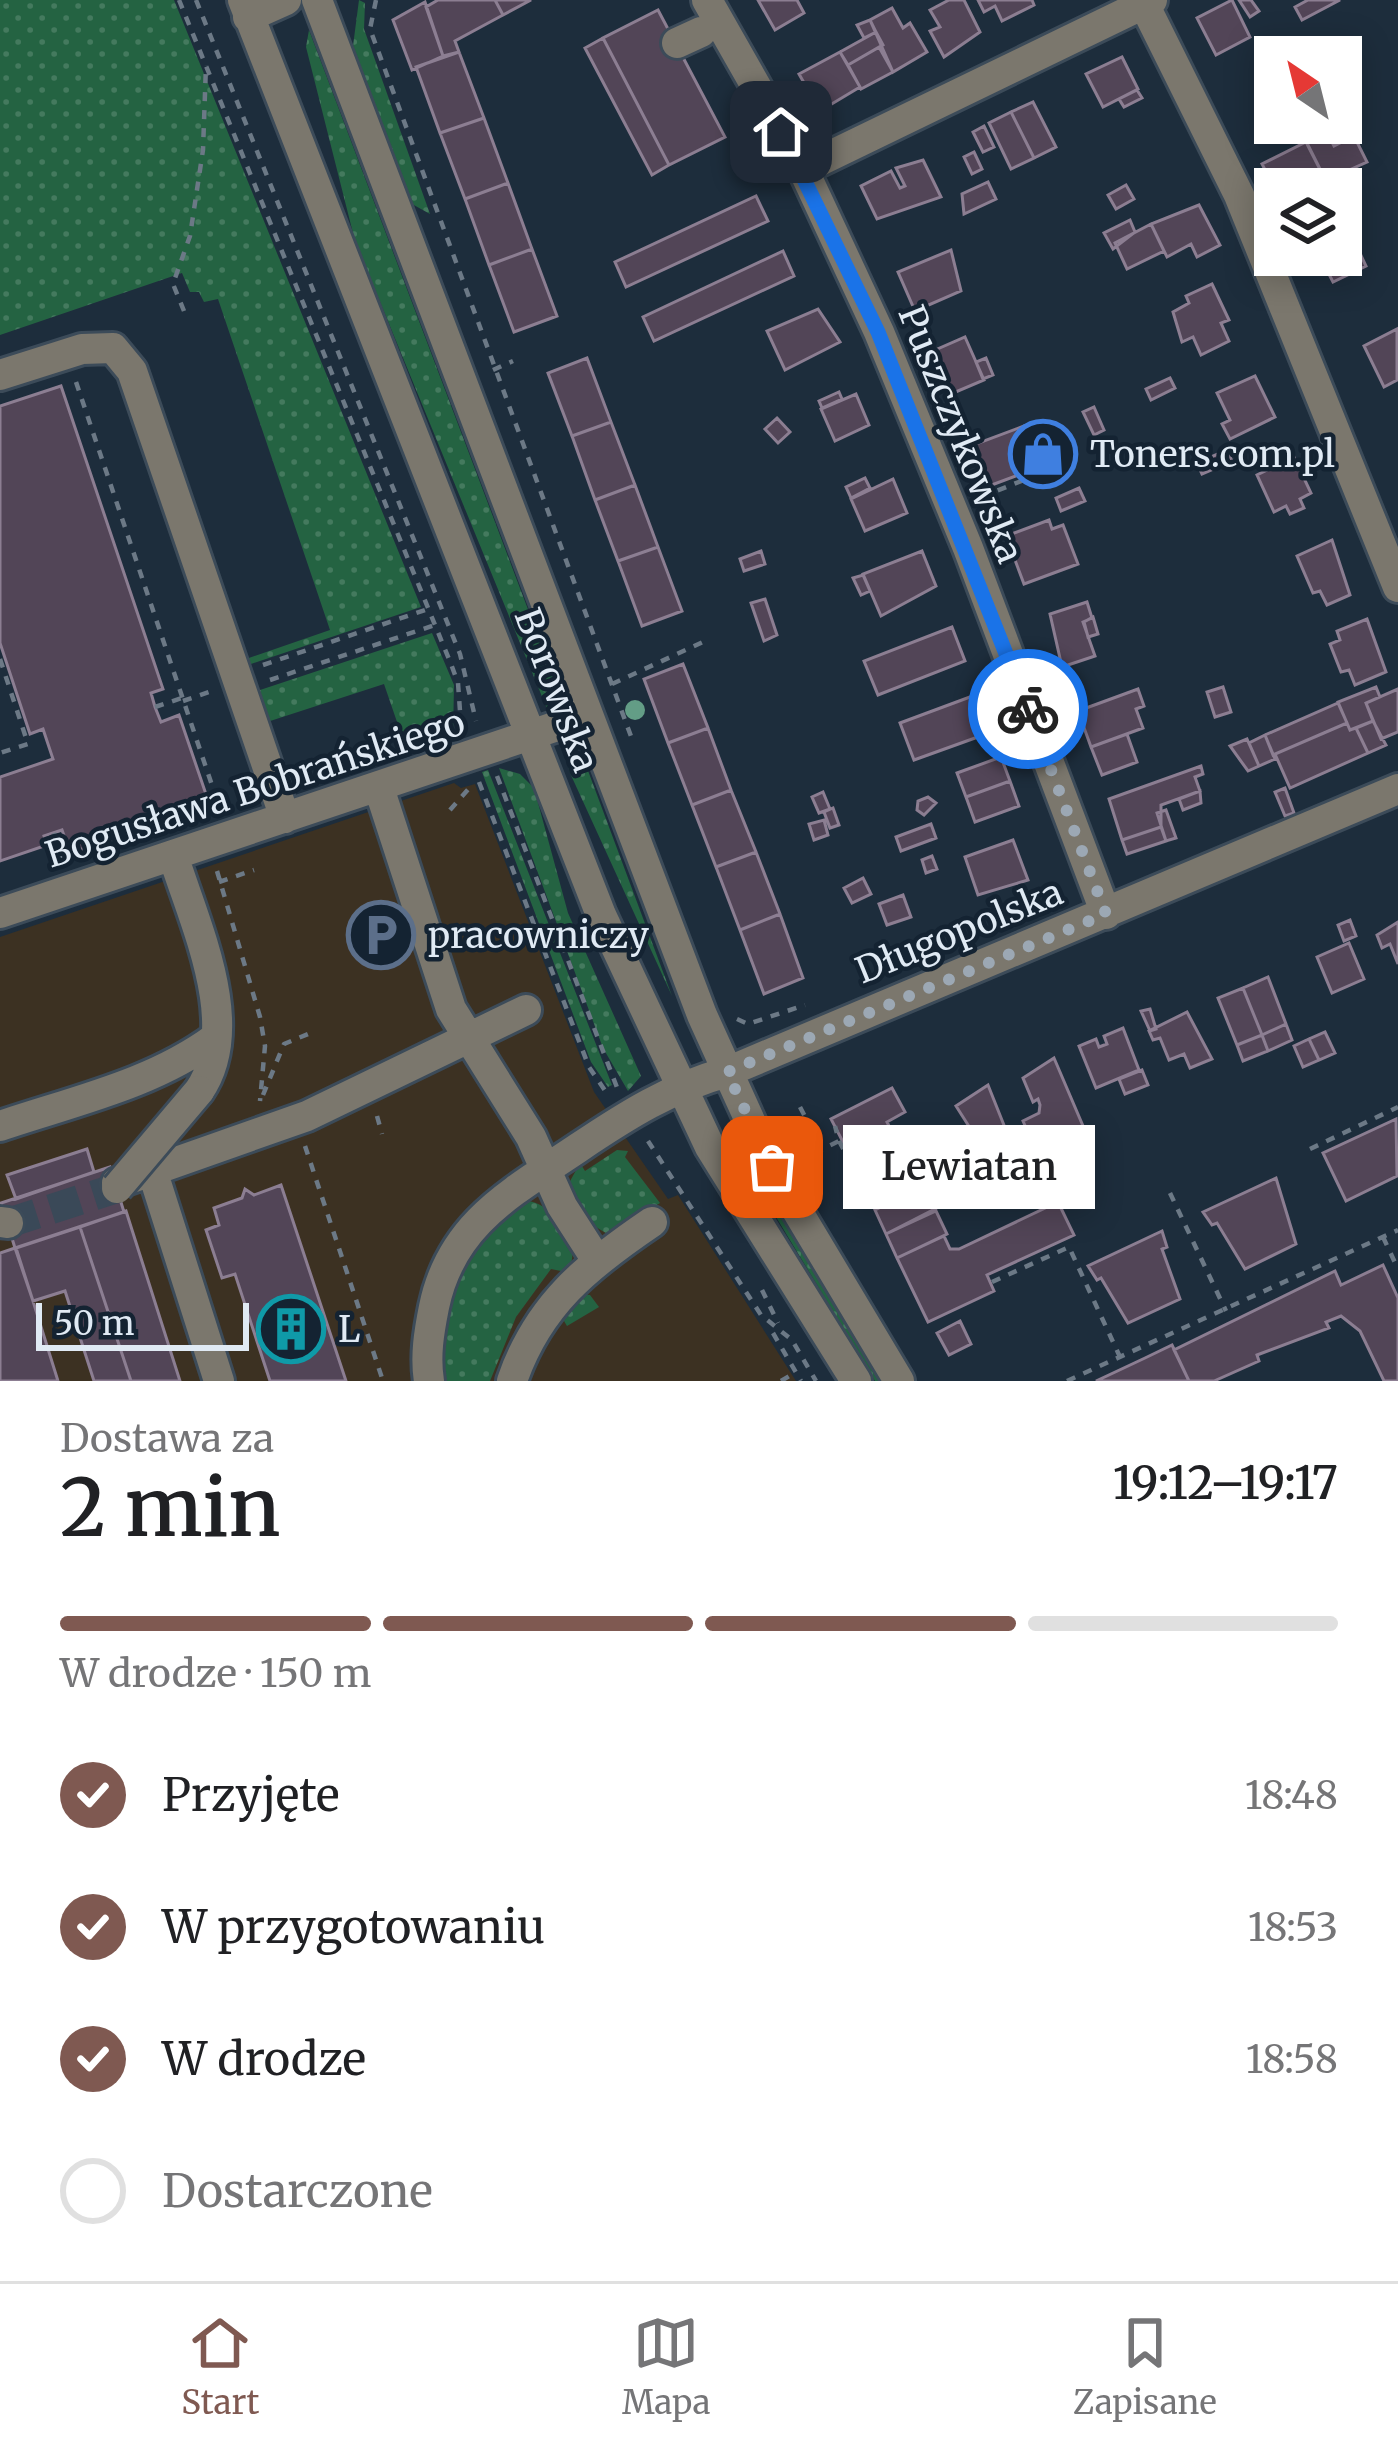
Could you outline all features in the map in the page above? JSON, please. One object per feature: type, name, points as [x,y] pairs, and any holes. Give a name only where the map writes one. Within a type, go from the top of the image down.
[{"type":"street","points":[[245,8],[286,0]]},
{"type":"street","name":"Borowska","points":[[317,0],[727,1072],[772,1167],[899,1381]]},
{"type":"street","name":"Puszczykowska","points":[[707,0],[802,169],[878,332],[968,548],[1106,914]]},
{"type":"street","points":[[802,169],[1148,2],[1239,195],[1398,587]]},
{"type":"street","name":"Borowska","points":[[245,8],[535,736],[601,915],[710,1147],[856,1381]]},
{"type":"street","points":[[0,375],[67,353],[113,348],[132,371],[285,818]]},
{"type":"street","name":"Bogusława Bobrańskiego","points":[[0,913],[587,716]]},
{"type":"street","points":[[379,788],[451,1009],[531,1137],[596,1259]]},
{"type":"street","name":"Długopolska","points":[[429,1381],[429,1331],[450,1256],[488,1207],[679,1086],[727,1072],[1398,789]]},
{"type":"street","points":[[173,855],[215,1000],[210,1074],[116,1186],[307,1117],[526,1010]]},
{"type":"street","points":[[0,1126],[147,1077],[181,1063],[215,1038]]},
{"type":"street","points":[[152,1170],[219,1381]]},
{"type":"street","points":[[512,1381],[539,1320],[596,1259],[652,1222]]},
{"type":"path","points":[[179,0],[458,683],[456,709],[463,737]]},
{"type":"path","points":[[196,0],[460,654],[481,735]]},
{"type":"path","points":[[376,0],[370,29],[639,760]]},
{"type":"path","points":[[184,311],[173,284],[190,236],[203,150],[206,64]]},
{"type":"path","points":[[67,353],[223,817]]},
{"type":"path","points":[[493,370],[513,362]]},
{"type":"path","points":[[968,502],[1049,470],[1045,462]]},
{"type":"path","points":[[237,682],[428,608]]},
{"type":"path","points":[[237,682],[435,625]]},
{"type":"path","points":[[611,684],[703,641]]},
{"type":"path","points":[[0,659],[28,744],[0,753]]},
{"type":"path","points":[[155,707],[182,698]]},
{"type":"path","points":[[450,810],[476,773],[589,1067],[603,1090],[621,1102],[494,767]]},
{"type":"path","points":[[54,833],[65,868]]},
{"type":"path","points":[[254,870],[217,882],[260,1017],[265,1046],[260,1101]]},
{"type":"path","points":[[729,1001],[737,1020],[748,1024],[768,1016]]},
{"type":"path","points":[[249,1137],[246,1126],[284,1044],[308,1034]]},
{"type":"path","points":[[374,1101],[382,1134]]},
{"type":"path","points":[[800,1107],[822,1149]]},
{"type":"path","points":[[1310,1149],[1398,1107]]},
{"type":"path","points":[[835,1126],[858,1175],[896,1156]]},
{"type":"path","points":[[638,1128],[671,1170],[761,1316],[792,1340],[816,1381]]},
{"type":"path","points":[[302,1135],[382,1381]]},
{"type":"path","points":[[798,1161],[839,1141]]},
{"type":"path","points":[[671,1170],[683,1162]]},
{"type":"path","points":[[1170,1193],[1226,1311]]},
{"type":"path","points":[[1067,1381],[1398,1230]]},
{"type":"path","points":[[1383,1237],[1398,1269]]},
{"type":"path","points":[[992,1282],[1069,1247],[1120,1357]]},
{"type":"path","points":[[773,1333],[801,1381]]},
{"type":"path","points":[[1139,1348],[1145,1358]]},
{"type":"path","points":[[781,1381],[796,1372]]},
{"type":"path","points":[[1085,1373],[1090,1381]]},
{"type":"shaded area","points":[[454,783],[461,788],[475,784],[594,1092],[668,1199],[678,1195],[796,1381],[0,1381],[0,937]]},
{"type":"green space","points":[[0,0],[174,0],[421,607],[245,666],[243,660],[330,630],[218,299],[204,302],[199,292],[190,292],[182,273],[0,335]]},
{"type":"green space","points":[[359,0],[365,3],[364,29],[430,214],[412,204],[353,46]]},
{"type":"green space","points":[[309,30],[557,686],[550,716],[355,241],[306,47]]},
{"type":"green space","points":[[432,633],[454,685],[453,735],[407,751],[384,684],[264,723],[254,692]]},
{"type":"green space","points":[[564,748],[587,768],[672,996],[570,773]]},
{"type":"green space","points":[[499,768],[520,774],[534,788],[568,913],[641,1076],[628,1091],[603,1048]]},
{"type":"green space","points":[[488,770],[612,1085],[608,1087],[591,1062],[482,772]]},
{"type":"green space","points":[[617,1150],[628,1151],[625,1157],[660,1203],[609,1235],[591,1224],[569,1183],[580,1163],[585,1171]]},
{"type":"green space","points":[[743,1154],[883,1381],[875,1381],[741,1159]]},
{"type":"green space","points":[[527,1201],[557,1218],[570,1240],[571,1262],[566,1272],[551,1269],[516,1317],[490,1381],[446,1381],[446,1332],[460,1278],[487,1231]]},
{"type":"green space","points":[[580,1294],[590,1295],[599,1307],[567,1326],[561,1316]]},
{"type":"building","points":[[438,0],[495,0],[503,15],[455,41],[459,52],[443,56],[426,7]]},
{"type":"building","points":[[495,0],[531,0],[503,15]]},
{"type":"building","points":[[758,0],[797,0],[804,13],[775,30]]},
{"type":"building","points":[[949,0],[964,0],[980,32],[944,57],[930,31],[940,27],[930,10]]},
{"type":"building","points":[[978,0],[1032,0],[1034,5],[1002,21],[995,6],[984,12]]},
{"type":"building","points":[[1232,0],[1250,37],[1216,55],[1197,18]]},
{"type":"building","points":[[1239,0],[1251,0],[1259,11],[1250,17]]},
{"type":"building","points":[[1308,0],[1340,0],[1302,20],[1295,7]]},
{"type":"building","points":[[425,2],[443,56],[412,70],[393,20]]},
{"type":"building","points":[[892,8],[903,28],[910,23],[927,52],[893,72],[870,20]]},
{"type":"building","points":[[658,10],[725,137],[669,165],[603,38]]},
{"type":"building","points":[[870,20],[876,32],[864,38],[857,25]]},
{"type":"building","points":[[876,32],[883,45],[848,65],[840,52]]},
{"type":"building","points":[[603,38],[669,165],[652,175],[585,48]]},
{"type":"building","points":[[879,47],[893,72],[861,89],[848,65]]},
{"type":"building","points":[[459,52],[484,118],[440,133],[416,67]]},
{"type":"building","points":[[840,52],[860,87],[820,111],[799,74]]},
{"type":"building","points":[[1122,57],[1138,89],[1103,107],[1086,74]]},
{"type":"building","points":[[1137,90],[1142,98],[1124,107],[1119,99]]},
{"type":"building","points":[[1033,102],[1056,147],[1034,158],[1011,112]]},
{"type":"building","points":[[1011,112],[1034,158],[1011,169],[989,123]]},
{"type":"building","points":[[484,118],[508,183],[465,199],[440,133]]},
{"type":"building","points":[[984,126],[994,147],[983,152],[973,132]]},
{"type":"building","points":[[1307,144],[1319,168],[1264,168],[1262,164]]},
{"type":"building","points":[[1308,144],[1358,144],[1367,162],[1354,168],[1320,168]]},
{"type":"building","points":[[974,152],[982,169],[972,174],[964,157]]},
{"type":"building","points":[[923,160],[941,197],[877,219],[861,186],[891,171],[900,188],[905,186],[896,168]]},
{"type":"building","points":[[988,182],[996,199],[964,214],[962,194]]},
{"type":"building","points":[[508,183],[532,249],[489,265],[465,199]]},
{"type":"building","points":[[1126,185],[1134,199],[1116,209],[1108,195]]},
{"type":"building","points":[[756,196],[768,221],[626,287],[615,262]]},
{"type":"building","points":[[1199,205],[1220,245],[1197,257],[1191,244],[1167,257],[1151,224]]},
{"type":"building","points":[[1130,220],[1135,232],[1113,249],[1104,233]]},
{"type":"building","points":[[1151,224],[1164,251],[1127,269],[1115,243]]},
{"type":"building","points":[[532,249],[557,316],[514,332],[489,265]]},
{"type":"building","points":[[951,250],[961,291],[915,311],[898,272]]},
{"type":"building","points":[[783,251],[794,276],[654,341],[643,317]]},
{"type":"building","points":[[1212,284],[1229,320],[1221,323],[1229,341],[1201,355],[1193,337],[1182,342],[1173,312],[1189,303],[1186,296]]},
{"type":"building","points":[[818,309],[840,342],[785,370],[767,331]]},
{"type":"building","points":[[1397,329],[1397,380],[1384,387],[1364,346]]},
{"type":"building","points":[[965,337],[984,380],[951,394],[933,351]]},
{"type":"building","points":[[587,358],[611,422],[572,436],[548,373]]},
{"type":"building","points":[[986,358],[993,375],[983,379],[976,362]]},
{"type":"building","points":[[1255,376],[1275,417],[1230,439],[1222,424],[1230,420],[1217,393]]},
{"type":"building","points":[[1170,378],[1175,388],[1151,400],[1146,389]]},
{"type":"building","points":[[61,386],[163,689],[151,693],[155,707],[161,722],[179,715],[210,806],[70,853],[62,830],[44,836],[47,845],[0,861],[0,777],[53,759],[43,729],[30,734],[0,643],[0,406]]},
{"type":"building","points":[[839,392],[842,399],[822,408],[819,401]]},
{"type":"building","points":[[856,394],[869,425],[835,441],[821,409]]},
{"type":"building","points":[[1094,407],[1104,430],[1094,435],[1083,412]]},
{"type":"building","points":[[777,418],[790,432],[778,443],[765,429]]},
{"type":"building","points":[[611,422],[635,485],[595,500],[572,436]]},
{"type":"building","points":[[1024,426],[1040,467],[989,486],[973,445]]},
{"type":"building","points":[[1047,444],[1053,459],[1039,464],[1033,449]]},
{"type":"building","points":[[1227,450],[1232,461],[1202,474],[1197,463]]},
{"type":"building","points":[[1294,457],[1311,493],[1300,499],[1304,508],[1290,514],[1286,506],[1274,512],[1257,475]]},
{"type":"building","points":[[865,478],[870,488],[851,498],[846,487]]},
{"type":"building","points":[[893,479],[907,513],[865,531],[851,499]]},
{"type":"building","points":[[635,485],[658,547],[618,561],[595,500]]},
{"type":"building","points":[[1079,488],[1085,501],[1061,511],[1056,498]]},
{"type":"building","points":[[1049,520],[1052,529],[1063,525],[1078,564],[1024,584],[1006,536]]},
{"type":"building","points":[[1332,540],[1350,595],[1327,605],[1320,591],[1313,593],[1297,556]]},
{"type":"building","points":[[658,547],[682,611],[642,626],[618,561]]},
{"type":"building","points":[[761,551],[765,564],[744,571],[740,559]]},
{"type":"building","points":[[922,551],[936,586],[881,616],[863,574]]},
{"type":"building","points":[[863,575],[870,591],[861,595],[853,578]]},
{"type":"building","points":[[765,599],[777,635],[764,641],[751,603]]},
{"type":"building","points":[[1087,602],[1092,618],[1083,622],[1095,656],[1062,667],[1050,614]]},
{"type":"building","points":[[1093,617],[1098,634],[1088,637],[1084,622]]},
{"type":"building","points":[[1367,619],[1386,672],[1355,685],[1349,670],[1341,672],[1330,644],[1340,640],[1337,631]]},
{"type":"building","points":[[952,627],[965,661],[878,695],[864,661]]},
{"type":"building","points":[[683,664],[708,728],[668,743],[644,679]]},
{"type":"building","points":[[1223,687],[1231,712],[1215,717],[1207,692]]},
{"type":"building","points":[[1376,687],[1380,697],[1366,703],[1373,721],[1350,730],[1338,702]]},
{"type":"building","points":[[1138,689],[1144,706],[1136,709],[1143,728],[1091,747],[1078,711]]},
{"type":"building","points":[[1398,689],[1398,732],[1381,739],[1366,703]]},
{"type":"building","points":[[978,694],[985,712],[992,709],[1000,729],[914,760],[900,723]]},
{"type":"building","points":[[1338,703],[1347,723],[1273,755],[1265,735]]},
{"type":"building","points":[[1373,721],[1386,745],[1368,753],[1356,728]]},
{"type":"building","points":[[1347,723],[1350,730],[1356,728],[1368,753],[1290,788],[1275,754]]},
{"type":"building","points":[[708,728],[731,790],[692,805],[668,743]]},
{"type":"building","points":[[1127,734],[1137,762],[1102,775],[1091,747]]},
{"type":"building","points":[[1265,735],[1275,759],[1259,766],[1249,743]]},
{"type":"building","points":[[1247,739],[1259,766],[1248,771],[1230,746]]},
{"type":"building","points":[[1001,757],[1010,781],[966,797],[957,773]]},
{"type":"building","points":[[1201,766],[1203,774],[1195,777],[1200,791],[1161,805],[1161,827],[1122,840],[1109,799]]},
{"type":"building","points":[[1010,781],[1019,806],[975,822],[966,797]]},
{"type":"building","points":[[1285,788],[1294,813],[1285,816],[1275,792]]},
{"type":"building","points":[[731,790],[756,852],[716,867],[692,805]]},
{"type":"building","points":[[1200,791],[1201,803],[1183,810],[1179,799]]},
{"type":"building","points":[[823,792],[830,809],[819,813],[812,797]]},
{"type":"building","points":[[928,797],[936,803],[924,815],[917,810],[918,801]]},
{"type":"building","points":[[833,808],[839,825],[830,828],[824,812]]},
{"type":"building","points":[[1166,810],[1176,838],[1166,841],[1157,813]]},
{"type":"building","points":[[824,820],[828,835],[814,840],[809,824]]},
{"type":"building","points":[[931,824],[936,838],[901,851],[896,837]]},
{"type":"building","points":[[1161,827],[1166,841],[1127,854],[1122,840]]},
{"type":"building","points":[[1013,840],[1028,880],[978,895],[965,857]]},
{"type":"building","points":[[756,852],[780,914],[740,930],[716,867]]},
{"type":"building","points":[[932,856],[937,869],[926,873],[922,860]]},
{"type":"building","points":[[863,878],[871,894],[852,903],[844,888]]},
{"type":"building","points":[[903,895],[911,917],[887,925],[879,904]]},
{"type":"building","points":[[780,914],[803,978],[764,994],[740,930]]},
{"type":"building","points":[[1350,920],[1356,936],[1344,941],[1338,925]]},
{"type":"building","points":[[1398,922],[1398,964],[1390,944],[1382,948],[1377,935]]},
{"type":"building","points":[[1349,943],[1364,979],[1332,993],[1317,957]]},
{"type":"building","points":[[1268,977],[1286,1024],[1262,1035],[1243,988]]},
{"type":"building","points":[[1243,988],[1262,1035],[1237,1045],[1218,998]]},
{"type":"building","points":[[1150,1009],[1156,1029],[1150,1031],[1141,1011]]},
{"type":"building","points":[[1187,1012],[1212,1059],[1190,1068],[1184,1054],[1169,1060],[1160,1038],[1153,1040],[1149,1031]]},
{"type":"building","points":[[1286,1024],[1292,1040],[1268,1051],[1262,1035]]},
{"type":"building","points":[[1123,1028],[1139,1070],[1096,1088],[1079,1046],[1096,1039],[1099,1047],[1107,1044],[1104,1036]]},
{"type":"building","points":[[1325,1032],[1335,1053],[1319,1060],[1309,1039]]},
{"type":"building","points":[[1262,1035],[1268,1051],[1243,1061],[1237,1045]]},
{"type":"building","points":[[1309,1039],[1319,1060],[1303,1067],[1294,1046]]},
{"type":"building","points":[[1054,1058],[1083,1126],[1034,1146],[1023,1121],[1039,1113],[1040,1105],[1038,1099],[1033,1102],[1023,1078]]},
{"type":"building","points":[[1142,1070],[1148,1085],[1125,1094],[1119,1079]]},
{"type":"building","points":[[988,1085],[1015,1153],[972,1171],[962,1145],[977,1139],[956,1106]]},
{"type":"building","points":[[892,1088],[905,1112],[887,1122],[900,1148],[858,1171],[831,1119]]},
{"type":"building","points":[[1396,1119],[1397,1176],[1346,1201],[1323,1153]]},
{"type":"building","points":[[1051,1148],[1063,1177],[1051,1183],[1038,1154]]},
{"type":"building","points":[[87,1149],[94,1172],[16,1199],[7,1175]]},
{"type":"building","points":[[110,1167],[124,1212],[15,1248],[1,1203]]},
{"type":"building","points":[[942,1178],[958,1197],[886,1234],[875,1210]]},
{"type":"building","points":[[1276,1178],[1296,1244],[1245,1269],[1217,1223],[1212,1225],[1203,1212]]},
{"type":"building","name":"L","points":[[281,1185],[346,1381],[270,1381],[235,1274],[222,1278],[206,1230],[219,1225],[214,1208],[242,1198],[245,1189],[254,1195]]},
{"type":"building","points":[[1058,1202],[1074,1235],[987,1275],[994,1291],[928,1322],[897,1258],[944,1236],[950,1249],[959,1249]]},
{"type":"building","points":[[126,1211],[180,1381],[131,1381],[80,1227]]},
{"type":"building","points":[[936,1211],[947,1234],[897,1258],[886,1234]]},
{"type":"building","points":[[80,1227],[131,1381],[94,1381],[65,1291],[33,1301],[16,1248]]},
{"type":"building","points":[[1162,1231],[1167,1247],[1162,1249],[1180,1299],[1128,1323],[1101,1278],[1097,1280],[1088,1266]]},
{"type":"building","points":[[15,1248],[58,1381],[0,1381],[0,1253]]},
{"type":"building","points":[[1383,1265],[1398,1298],[1398,1381],[1384,1381],[1360,1331],[1341,1316],[1326,1322],[1329,1328],[1257,1355],[1259,1361],[1214,1381],[1189,1381],[1174,1350],[1335,1271],[1341,1285]]},
{"type":"building","points":[[960,1321],[971,1344],[949,1355],[937,1333]]},
{"type":"building","points":[[1172,1345],[1189,1381],[1096,1381],[1145,1358]]},
{"type":"tunnel","points":[[8,1223],[117,1188]]},
{"type":"way so far","points":[[772,1167],[727,1072],[876,1005],[1106,914],[1028,709]]},
{"type":"place","name":"Toners.com.pl","points":[[1043,454]]},
{"type":"place","name":"pracowniczy","points":[[381,935]]},
{"type":"place","name":"Lewiatan","points":[[772,1167]]},
{"type":"place","name":"L","points":[[291,1329]]},
{"type":"route","points":[[781,132],[878,332],[968,548],[1028,709]]}]
